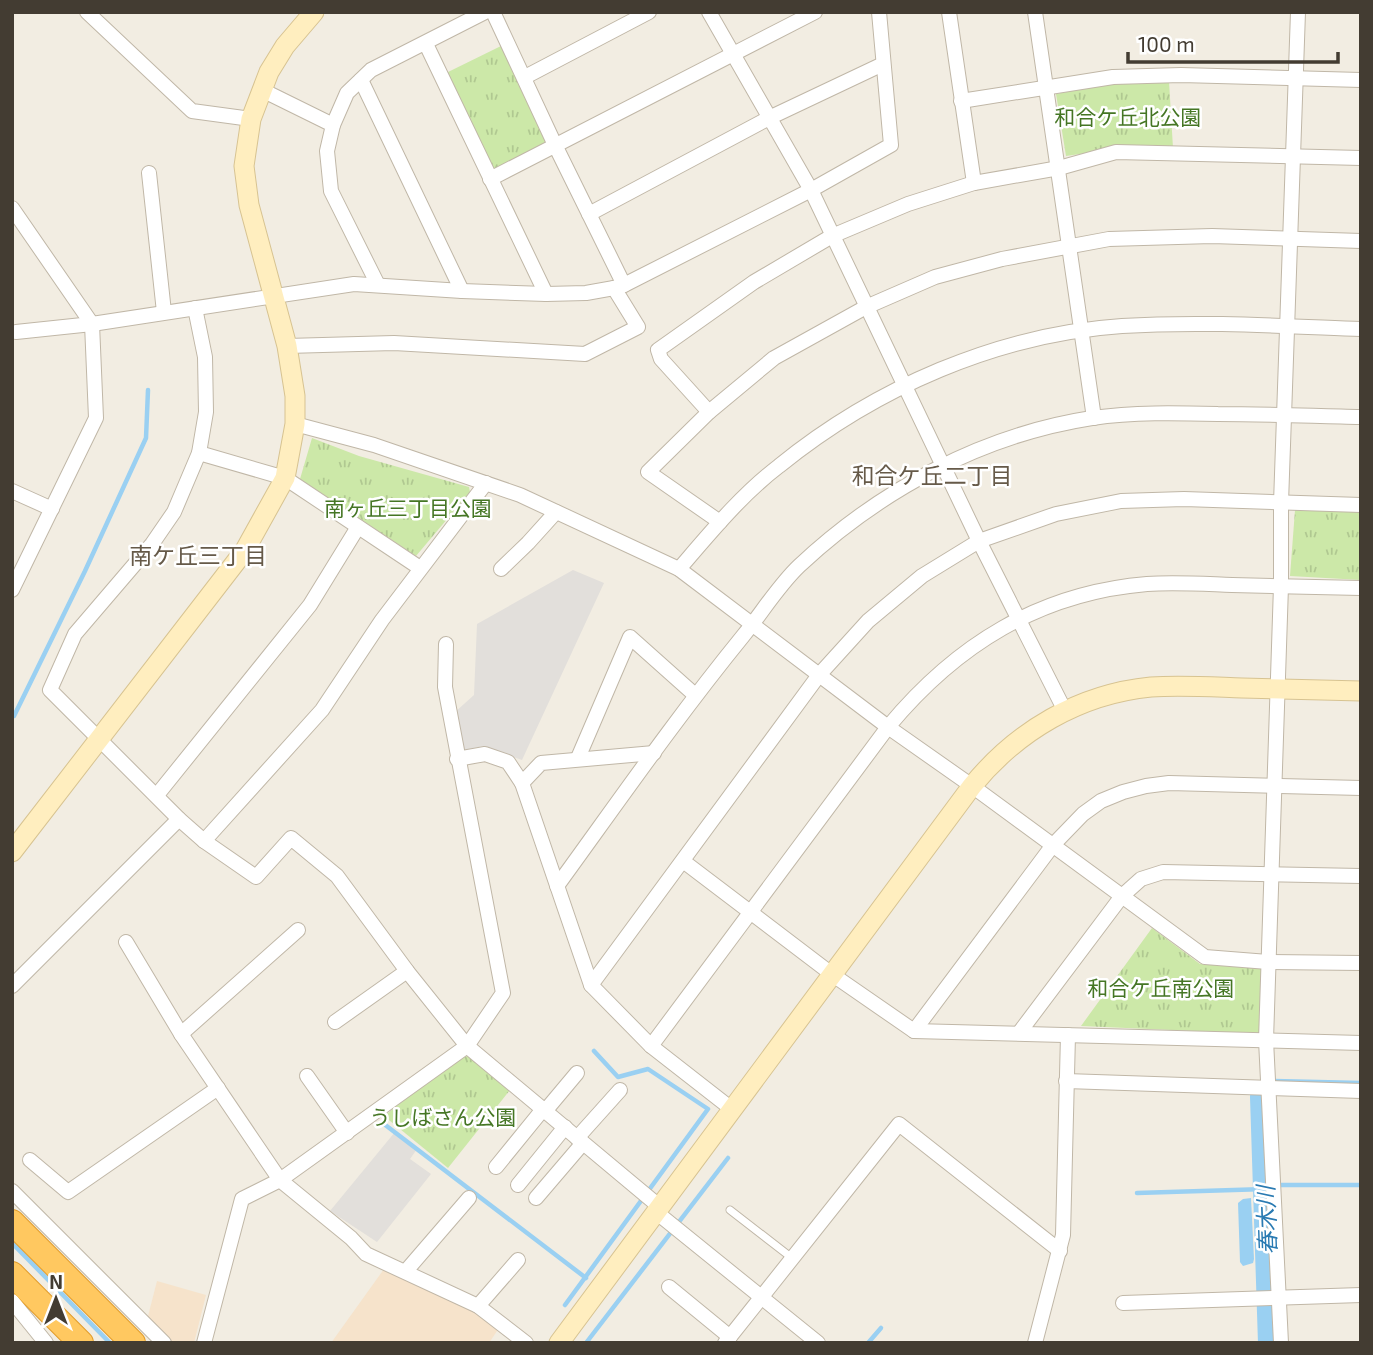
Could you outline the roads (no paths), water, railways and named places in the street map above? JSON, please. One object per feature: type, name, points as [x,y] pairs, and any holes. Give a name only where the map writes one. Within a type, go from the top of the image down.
[{"type":"highway","points":[[12,1222],[134,1343]]},
{"type":"highway","points":[[12,1274],[81,1343]]},
{"type":"street","points":[[87,12],[192,111],[251,119]]},
{"type":"street","points":[[12,852],[245,550],[285,478],[295,424],[295,396],[287,346],[249,205],[244,166],[251,119],[262,90],[285,46],[314,12]]},
{"type":"street","points":[[378,285],[331,191],[327,151],[333,125],[347,93],[371,70],[485,12]]},
{"type":"street","points":[[287,346],[394,343],[585,354],[638,327],[589,214],[494,12]]},
{"type":"street","points":[[525,77],[649,12]]},
{"type":"street","points":[[709,12],[811,190],[979,541],[1021,619],[1065,711]]},
{"type":"street","points":[[491,179],[815,12]]},
{"type":"street","points":[[14,334],[354,284],[546,294],[586,293],[619,287],[811,190],[891,145],[879,12]]},
{"type":"street","points":[[949,12],[974,183]]},
{"type":"street","points":[[1035,12],[1094,418]]},
{"type":"street","points":[[1281,1343],[1266,1040],[1298,12]]},
{"type":"street","points":[[426,44],[546,294]]},
{"type":"street","points":[[589,214],[771,117],[883,64]]},
{"type":"street","points":[[961,101],[1113,77],[1295,77],[1361,80]]},
{"type":"street","points":[[361,80],[462,291]]},
{"type":"street","points":[[262,90],[333,125]]},
{"type":"street","points":[[709,412],[661,359],[658,350],[754,282],[832,236],[908,204],[974,183],[1059,168],[1116,152],[1361,158]]},
{"type":"street","points":[[149,173],[164,312]]},
{"type":"street","points":[[12,208],[92,324],[96,418],[12,590]]},
{"type":"street","points":[[720,522],[648,472],[709,412],[774,358],[866,307],[935,276],[1002,259],[1109,239],[1212,236],[1361,241]]},
{"type":"street","points":[[195,308],[205,357],[206,412],[199,453],[174,512],[152,544],[75,635],[50,690],[178,819],[204,841],[256,877],[291,838],[337,876],[407,971],[467,1046],[545,1109],[761,1298],[818,1343]]},
{"type":"street","points":[[679,569],[720,522],[778,466],[858,409],[944,368],[1054,335],[1122,326],[1361,329]]},
{"type":"street","points":[[557,886],[695,695],[798,568],[872,506],[943,466],[1008,439],[1056,425],[1094,418],[1157,413],[1361,417]]},
{"type":"street","points":[[295,424],[374,445],[486,483],[679,569],[888,727],[1205,957],[1268,962],[1361,963]]},
{"type":"street","points":[[199,453],[285,478],[420,568]]},
{"type":"street","points":[[204,841],[322,710],[420,568],[486,483]]},
{"type":"street","points":[[12,491],[52,509]]},
{"type":"street","points":[[591,985],[819,676],[868,621],[922,576],[979,541],[1056,514],[1121,501],[1184,499],[1361,505]]},
{"type":"street","points":[[501,569],[556,512]]},
{"type":"street","points":[[157,795],[310,605],[358,527]]},
{"type":"street","points":[[651,1046],[888,727],[922,687],[948,664],[1001,628],[1077,596],[1148,584],[1361,588]]},
{"type":"street","points":[[578,758],[630,637],[695,695]]},
{"type":"street","points":[[204,1343],[242,1199],[280,1180],[467,1046],[500,998],[503,987],[444,687],[446,644]]},
{"type":"street","points":[[559,1343],[972,786],[989,765],[1015,741],[1065,711],[1094,699],[1151,687],[1361,691]]},
{"type":"street","points":[[522,783],[541,763],[654,753]]},
{"type":"street","points":[[457,759],[485,754],[508,762],[522,783],[591,985],[651,1046],[733,1110]]},
{"type":"street","points":[[914,1031],[1053,845],[1083,814],[1101,801],[1146,786],[1169,783],[1361,789]]},
{"type":"street","points":[[12,986],[178,819]]},
{"type":"street","points":[[683,861],[833,975],[914,1031],[1361,1043]]},
{"type":"street","points":[[1019,1033],[1122,897],[1141,879],[1163,872],[1361,876]]},
{"type":"street","points":[[181,1034],[298,930]]},
{"type":"street","points":[[126,942],[181,1034],[280,1180],[351,1238],[366,1254],[478,1306],[526,1343]]},
{"type":"street","points":[[335,1022],[407,971]]},
{"type":"street","points":[[1035,1343],[1063,1236],[1068,1035]]},
{"type":"street","points":[[496,1167],[577,1073]]},
{"type":"street","points":[[307,1076],[347,1133]]},
{"type":"street","points":[[1066,1081],[1361,1091]]},
{"type":"street","points":[[30,1160],[68,1192],[218,1088]]},
{"type":"street","points":[[536,1198],[620,1090]]},
{"type":"street","points":[[669,1287],[728,1340],[899,1124],[1060,1251]]},
{"type":"street","points":[[518,1185],[565,1127]]},
{"type":"street","points":[[12,1191],[164,1343]]},
{"type":"street","points":[[406,1271],[469,1198]]},
{"type":"street","points":[[478,1306],[518,1260]]},
{"type":"street","points":[[1123,1303],[1361,1295]]},
{"type":"street","points":[[12,1301],[46,1343]]},
{"type":"lane","points":[[730,1210],[792,1259]]},
{"type":"water","points":[[1251,1198],[1254,1259],[1253,1263],[1243,1266],[1240,1262],[1238,1203]]},
{"type":"waterway","points":[[14,716],[146,438],[148,390]]},
{"type":"waterway","points":[[565,1305],[708,1109],[648,1069],[618,1077],[594,1051]]},
{"type":"waterway","points":[[1274,1081],[1361,1083]]},
{"type":"waterway","name":"春木川","points":[[1262,1097],[1270,1343]]},
{"type":"waterway","points":[[384,1124],[586,1278]]},
{"type":"waterway","points":[[586,1343],[728,1158]]},
{"type":"waterway","points":[[1265,1185],[1361,1185]]},
{"type":"waterway","points":[[1137,1193],[1266,1189]]},
{"type":"waterway","points":[[12,1243],[110,1343]]},
{"type":"waterway","points":[[868,1343],[881,1328]]},
{"type":"district","name":"和合ケ丘二丁目","points":[[932,475]]},
{"type":"district","name":"南ケ丘三丁目","points":[[198,555]]},
{"type":"park label","name":"和合ケ丘北公園","points":[[1128,116]]},
{"type":"park label","name":"南ヶ丘三丁目公園","points":[[408,507]]},
{"type":"park label","name":"和合ケ丘南公園","points":[[1161,987]]},
{"type":"park label","name":"うしばさん公園","points":[[443,1116]]}]
